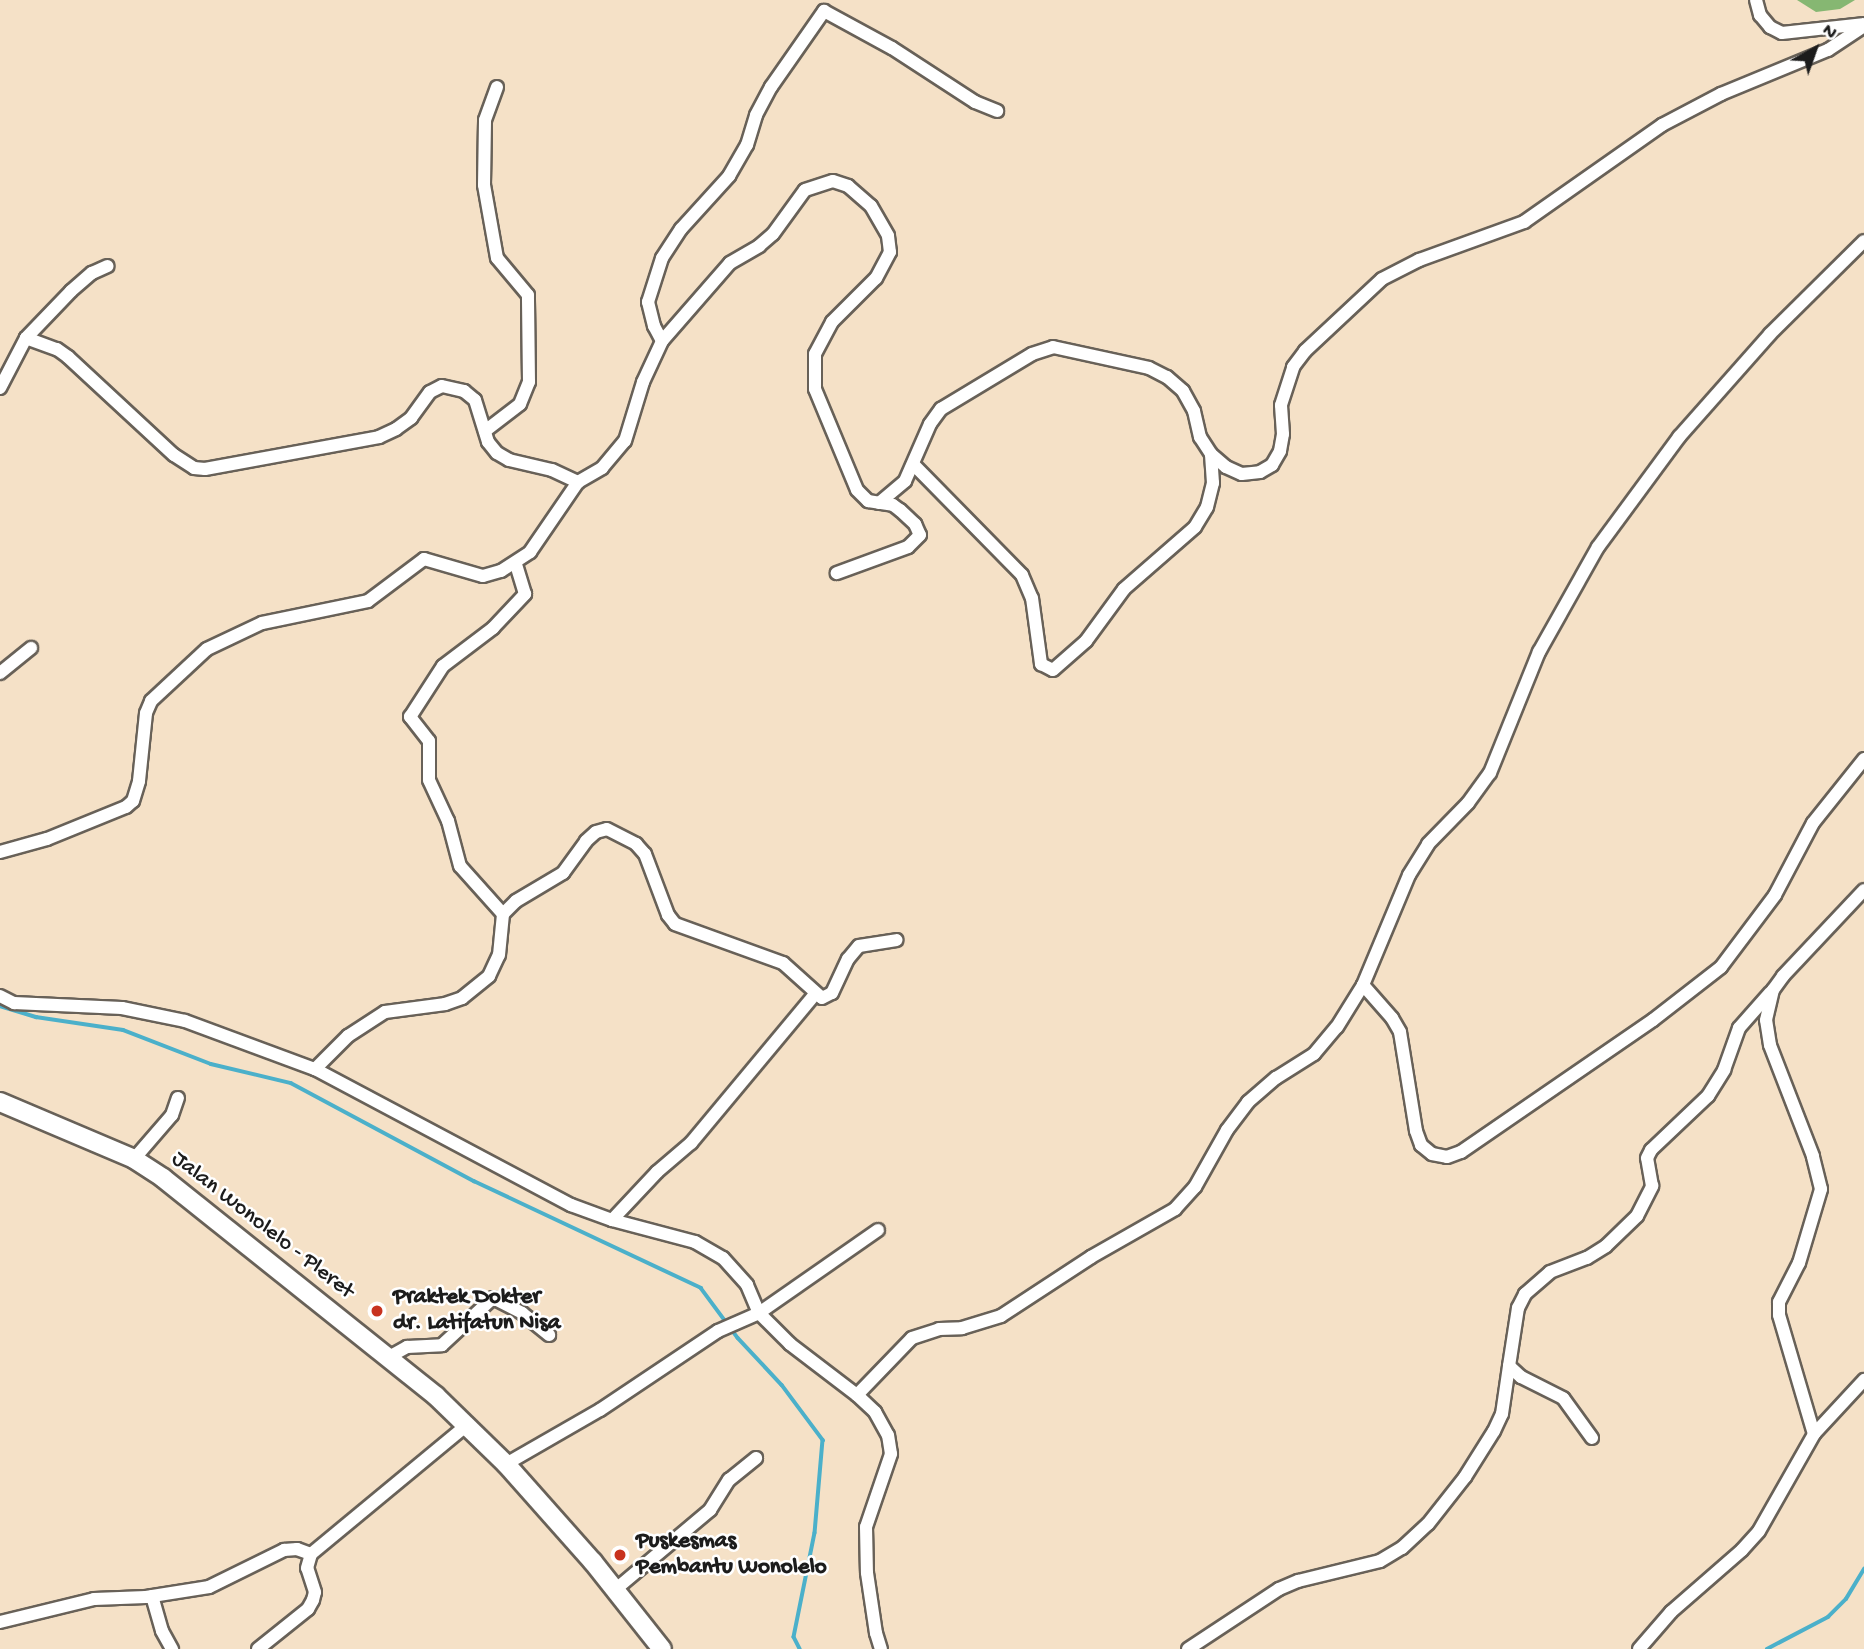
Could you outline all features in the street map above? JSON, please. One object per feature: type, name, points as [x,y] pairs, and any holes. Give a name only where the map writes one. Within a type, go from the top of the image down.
[{"type":"main road","name":"Jalan Wonolelo - Pleret","points":[[0,1102],[134,1159],[163,1178],[389,1357],[468,1424],[506,1464],[615,1589],[662,1649]]},
{"type":"street","points":[[1756,0],[1760,15],[1770,27],[1782,33],[1864,25]]},
{"type":"street","points":[[662,341],[653,326],[648,302],[662,258],[681,229],[729,176],[747,145],[756,115],[771,88],[826,5],[975,102],[997,111]]},
{"type":"street","points":[[879,503],[899,487],[914,465],[930,424],[941,409],[1032,354],[1053,347],[1149,368],[1167,377],[1183,391],[1194,411],[1200,438],[1211,454],[1226,467],[1242,474],[1260,472],[1272,465],[1280,451],[1283,434],[1281,405],[1293,367],[1305,351],[1382,279],[1419,260],[1524,222],[1662,125],[1721,94],[1828,50],[1864,25]]},
{"type":"street","points":[[485,431],[520,404],[529,382],[527,295],[497,257],[484,186],[482,152],[485,120],[497,87]]},
{"type":"street","points":[[0,852],[47,839],[126,807],[133,801],[139,781],[146,713],[151,701],[208,649],[262,623],[368,601],[424,559],[430,558],[483,576],[516,564],[541,540],[578,482],[602,468],[625,441],[643,382],[662,341],[730,262],[759,246],[773,234],[805,190],[833,181],[848,186],[861,195],[888,236],[890,252],[876,278],[832,322],[815,354],[813,372],[818,401],[858,490],[868,501],[893,505],[919,530],[918,539],[908,547],[837,573]]},
{"type":"street","points":[[857,1395],[912,1338],[926,1332],[962,1328],[1001,1316],[1091,1257],[1175,1209],[1195,1187],[1227,1130],[1248,1102],[1276,1078],[1314,1054],[1337,1027],[1363,985],[1409,875],[1428,844],[1468,803],[1490,773],[1539,652],[1598,547],[1679,437],[1770,334],[1864,241]]},
{"type":"street","points":[[0,388],[26,338],[71,291],[92,273],[108,266]]},
{"type":"street","points":[[26,338],[57,349],[68,357],[174,455],[194,468],[205,469],[379,437],[411,418],[430,392],[442,386],[464,391],[475,400],[493,448],[509,460],[552,470],[578,482]]},
{"type":"street","points":[[914,465],[1022,575],[1032,598],[1041,664],[1053,670],[1086,641],[1124,589],[1195,527],[1207,508],[1213,483],[1211,454]]},
{"type":"street","points":[[503,914],[460,866],[448,821],[429,780],[429,741],[410,718],[443,666],[494,628],[526,594],[516,564]]},
{"type":"street","points":[[0,673],[31,648]]},
{"type":"street","points":[[1363,985],[1392,1018],[1400,1032],[1416,1131],[1421,1145],[1432,1154],[1447,1157],[1461,1152],[1653,1020],[1721,967],[1775,895],[1813,823],[1864,759]]},
{"type":"street","points":[[315,1069],[348,1035],[386,1012],[446,1004],[475,989],[489,976],[499,955],[503,914],[516,901],[563,873],[586,841],[596,832],[607,829],[636,844],[645,854],[668,915],[675,924],[783,963],[822,998],[832,993],[848,959],[859,946],[897,940]]},
{"type":"street","points":[[1188,1649],[1279,1589],[1298,1581],[1368,1565],[1402,1548],[1428,1524],[1489,1441],[1502,1414],[1518,1308],[1525,1294],[1550,1272],[1587,1258],[1606,1247],[1637,1216],[1652,1186],[1647,1158],[1651,1150],[1708,1096],[1724,1070],[1739,1028],[1749,1013],[1773,990],[1797,957],[1864,890]]},
{"type":"street","points":[[1773,990],[1766,1020],[1770,1045],[1813,1156],[1821,1189],[1799,1263],[1779,1301],[1779,1315],[1814,1434]]},
{"type":"street","points":[[612,1220],[657,1172],[691,1143],[815,993]]},
{"type":"street","points":[[0,996],[14,1003],[122,1008],[184,1021],[315,1069],[366,1094],[525,1183],[612,1220],[695,1242],[723,1258],[747,1285],[759,1313],[790,1343],[875,1412],[888,1435],[891,1454],[866,1527],[867,1573],[881,1649]]},
{"type":"street","points":[[134,1159],[172,1115],[178,1098]]},
{"type":"street","points":[[506,1464],[600,1410],[718,1331],[759,1313],[878,1230]]},
{"type":"street","points":[[389,1357],[407,1347],[442,1345],[493,1298],[522,1313],[550,1335]]},
{"type":"street","points":[[1509,1366],[1521,1377],[1563,1398],[1592,1438]]},
{"type":"street","points":[[1639,1649],[1671,1612],[1742,1550],[1759,1531],[1814,1434],[1864,1380]]},
{"type":"street","points":[[258,1649],[308,1609],[315,1592],[307,1568],[311,1554],[468,1424]]},
{"type":"street","points":[[615,1589],[710,1510],[729,1480],[756,1458]]},
{"type":"street","points":[[0,1622],[94,1599],[152,1596],[209,1587],[284,1550],[297,1549],[311,1554]]},
{"type":"street","points":[[152,1596],[162,1631],[172,1649]]},
{"type":"green space","points":[[1797,0],[1855,0],[1840,9],[1816,12]]},
{"type":"waterway","points":[[0,1006],[36,1017],[123,1030],[211,1064],[291,1083],[474,1181],[701,1288],[738,1338],[782,1385],[823,1440],[815,1533],[794,1637],[800,1649]]},
{"type":"waterway","points":[[1767,1649],[1828,1617],[1846,1599],[1864,1569]]},
{"type":"place","name":"Praktek Dokter dr. Latifatun Nisa","points":[[377,1311]]},
{"type":"place","name":"Puskesmas Pembantu Wonolelo","points":[[620,1555]]}]
